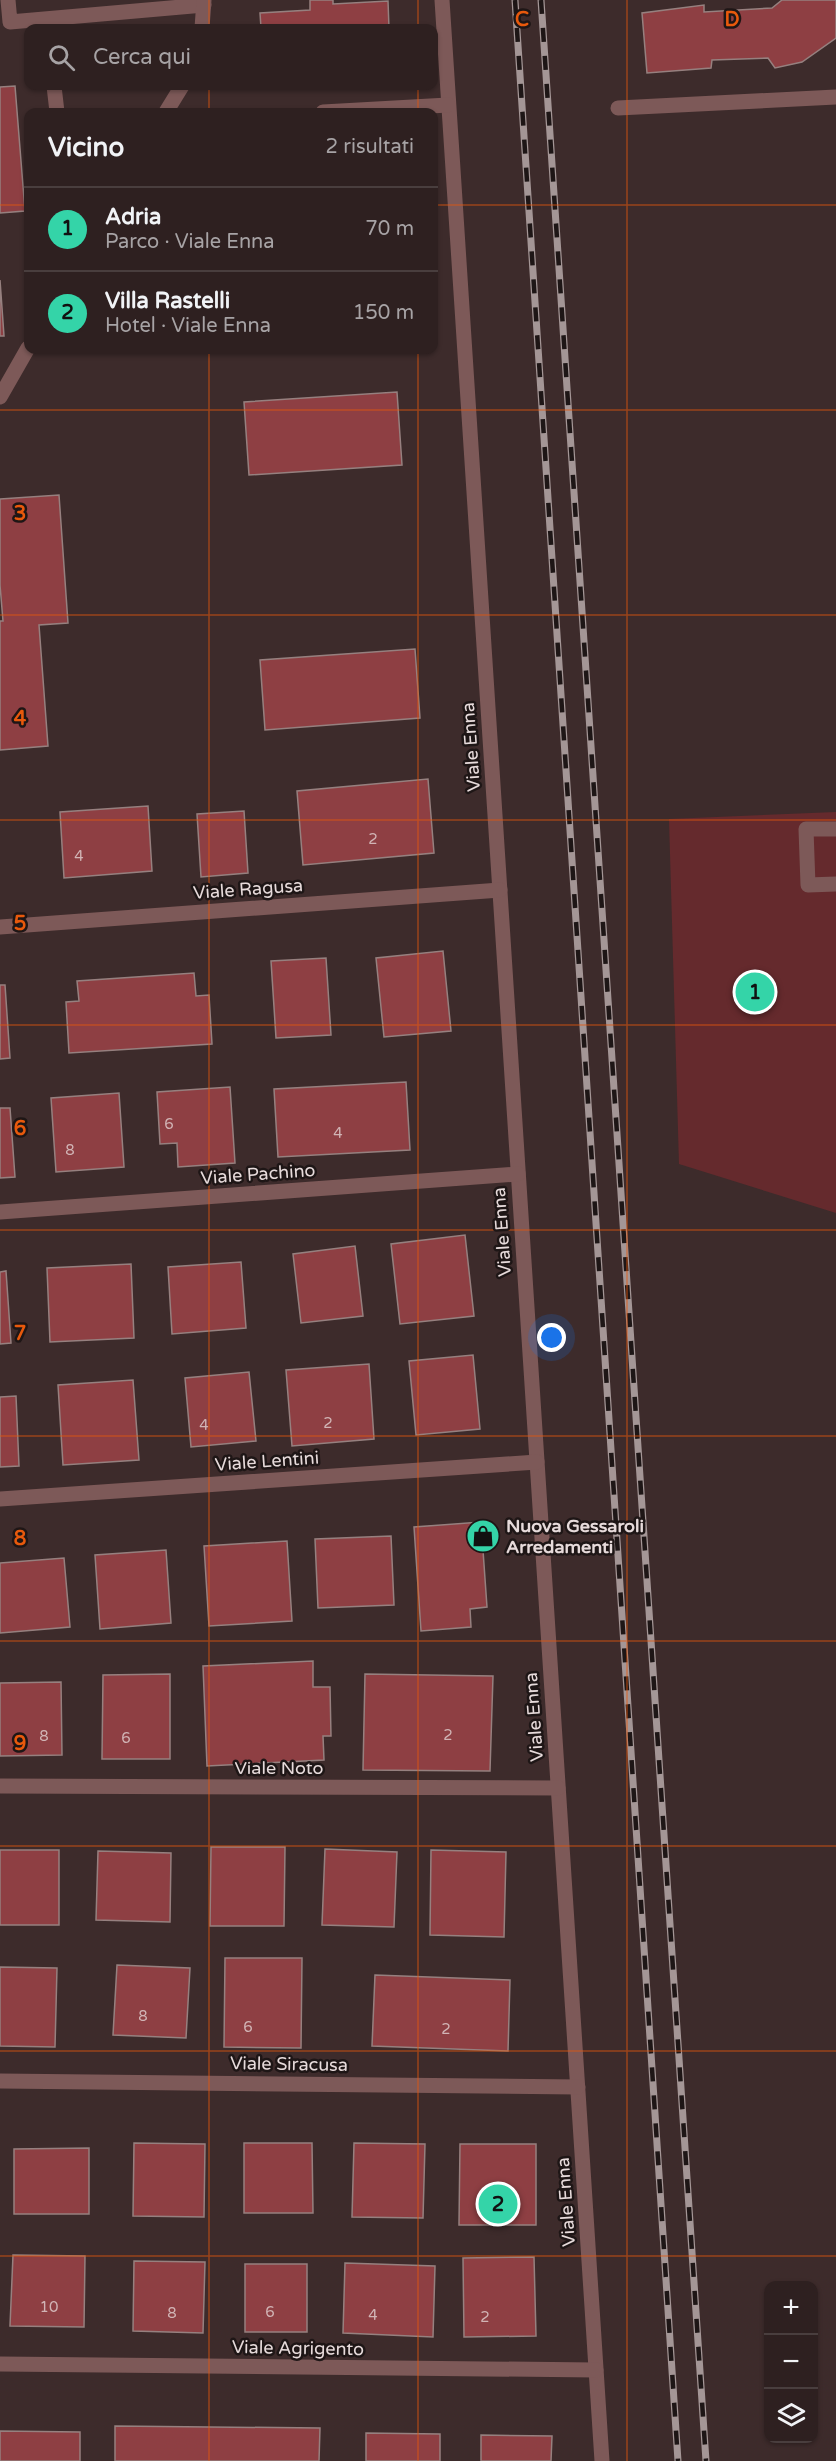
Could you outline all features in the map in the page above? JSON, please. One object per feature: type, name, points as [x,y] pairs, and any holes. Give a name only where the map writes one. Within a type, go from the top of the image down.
[{"type":"street","points":[[8,0],[10,22],[47,24],[204,2],[202,24]]},
{"type":"street","name":"Viale Enna","points":[[441,0],[602,2461]]},
{"type":"street","points":[[54,90],[57,108]]},
{"type":"street","points":[[168,108],[180,90]]},
{"type":"street","points":[[618,108],[836,97]]},
{"type":"street","points":[[394,108],[448,105]]},
{"type":"street","points":[[0,397],[25,354]]},
{"type":"street","points":[[836,829],[806,829],[808,885],[836,884]]},
{"type":"street","name":"Viale Ragusa","points":[[0,927],[500,890]]},
{"type":"street","name":"Viale Pachino","points":[[0,1212],[518,1174]]},
{"type":"street","name":"Viale Lentini","points":[[0,1499],[537,1462]]},
{"type":"street","name":"Viale Noto","points":[[0,1786],[558,1788]]},
{"type":"street","name":"Viale Siracusa","points":[[0,2081],[578,2087]]},
{"type":"street","name":"Viale Agrigento","points":[[0,2364],[596,2370]]},
{"type":"shaded area","points":[[836,812],[836,1213],[679,1164],[669,819]]},
{"type":"building","points":[[310,0],[333,0],[333,4],[388,1],[389,24],[261,24],[260,13],[310,10]]},
{"type":"building","points":[[782,0],[836,0],[836,38],[802,62],[775,68],[768,58],[712,60],[711,68],[647,73],[642,13],[704,5],[704,12],[772,8]]},
{"type":"building","points":[[15,86],[24,211],[0,213],[0,87]]},
{"type":"building","points":[[0,280],[4,336],[0,336]]},
{"type":"building","points":[[397,392],[402,465],[249,475],[244,402]]},
{"type":"building","points":[[59,495],[68,623],[39,625],[48,746],[0,750],[0,621],[3,621],[0,585],[0,499]]},
{"type":"building","points":[[415,649],[420,718],[265,730],[260,660]]},
{"type":"building","points":[[428,779],[434,853],[303,865],[297,791]]},
{"type":"building","points":[[148,806],[152,871],[64,878],[60,812]]},
{"type":"building","points":[[244,811],[248,873],[201,877],[197,814]]},
{"type":"building","points":[[443,951],[451,1031],[384,1037],[376,958]]},
{"type":"building","points":[[326,958],[331,1035],[276,1038],[271,961]]},
{"type":"building","points":[[194,973],[196,996],[209,995],[212,1044],[69,1053],[66,1002],[79,1001],[77,981]]},
{"type":"building","points":[[0,985],[5,985],[10,1058],[0,1059]]},
{"type":"building","points":[[406,1082],[410,1150],[278,1157],[274,1089]]},
{"type":"building","points":[[230,1087],[235,1163],[178,1167],[177,1143],[160,1144],[157,1092]]},
{"type":"building","points":[[119,1093],[124,1167],[56,1172],[51,1098]]},
{"type":"building","points":[[0,1108],[10,1108],[15,1177],[0,1178]]},
{"type":"building","points":[[465,1235],[474,1316],[400,1324],[391,1244]]},
{"type":"building","points":[[355,1246],[363,1316],[301,1323],[293,1254]]},
{"type":"building","points":[[241,1262],[246,1328],[172,1334],[168,1267]]},
{"type":"building","points":[[131,1264],[134,1338],[50,1342],[47,1268]]},
{"type":"building","points":[[6,1271],[11,1343],[0,1344],[0,1272]]},
{"type":"building","points":[[473,1355],[480,1429],[416,1435],[409,1361]]},
{"type":"building","points":[[369,1364],[374,1439],[292,1446],[286,1370]]},
{"type":"building","points":[[249,1372],[256,1441],[191,1447],[185,1378]]},
{"type":"building","points":[[133,1380],[139,1460],[63,1465],[58,1385]]},
{"type":"building","points":[[16,1396],[19,1466],[0,1467],[0,1397]]},
{"type":"building","points":[[481,1522],[487,1607],[470,1609],[471,1627],[421,1631],[414,1527]]},
{"type":"building","points":[[391,1536],[394,1605],[318,1608],[315,1539]]},
{"type":"building","points":[[287,1541],[292,1621],[209,1626],[204,1546]]},
{"type":"building","points":[[166,1550],[171,1623],[100,1629],[95,1555]]},
{"type":"building","points":[[64,1558],[70,1627],[0,1633],[0,1563]]},
{"type":"building","points":[[313,1661],[313,1687],[330,1687],[331,1736],[323,1736],[324,1760],[207,1766],[203,1666]]},
{"type":"building","points":[[170,1674],[170,1759],[102,1759],[103,1675]]},
{"type":"building","points":[[365,1674],[493,1676],[490,1771],[363,1770]]},
{"type":"building","points":[[61,1682],[62,1755],[0,1756],[0,1683]]},
{"type":"building","points":[[211,1847],[285,1847],[284,1926],[210,1926]]},
{"type":"building","points":[[325,1849],[397,1852],[394,1927],[322,1925]]},
{"type":"building","points":[[0,1850],[59,1850],[59,1925],[0,1925]]},
{"type":"building","points":[[431,1850],[506,1852],[504,1937],[430,1935]]},
{"type":"building","points":[[98,1851],[171,1853],[170,1922],[96,1920]]},
{"type":"building","points":[[225,1958],[302,1958],[301,2048],[224,2047]]},
{"type":"building","points":[[117,1965],[190,1968],[186,2038],[113,2035]]},
{"type":"building","points":[[0,1967],[57,1968],[55,2047],[0,2046]]},
{"type":"building","points":[[375,1975],[510,1980],[508,2051],[372,2046]]},
{"type":"building","points":[[134,2143],[205,2144],[204,2217],[133,2216]]},
{"type":"building","points":[[244,2143],[312,2143],[313,2213],[244,2213]]},
{"type":"building","points":[[354,2143],[425,2144],[423,2218],[352,2217]]},
{"type":"building","points":[[460,2144],[536,2144],[536,2225],[459,2225]]},
{"type":"building","points":[[89,2148],[89,2214],[14,2214],[14,2149]]},
{"type":"building","points":[[13,2255],[85,2256],[84,2327],[10,2326]]},
{"type":"building","points":[[534,2257],[536,2336],[464,2337],[463,2258]]},
{"type":"building","points":[[134,2261],[205,2262],[203,2333],[133,2331]]},
{"type":"building","points":[[345,2263],[435,2266],[433,2337],[343,2333]]},
{"type":"building","points":[[245,2264],[307,2264],[307,2332],[245,2332]]},
{"type":"building","points":[[115,2426],[320,2428],[319,2461],[115,2461]]},
{"type":"building","points":[[0,2431],[80,2432],[80,2461],[0,2461]]},
{"type":"building","points":[[366,2433],[440,2434],[440,2461],[366,2461]]},
{"type":"building","points":[[481,2435],[552,2436],[551,2461],[481,2461]]},
{"type":"railway","points":[[515,0],[678,2461]]},
{"type":"railway","points":[[541,0],[706,2461]]},
{"type":"place","name":"Adria","points":[[755,992]]},
{"type":"place","name":"Nuova Gessaroli Arredamenti","points":[[483,1536]]},
{"type":"place","name":"Villa Rastelli","points":[[498,2204]]}]
